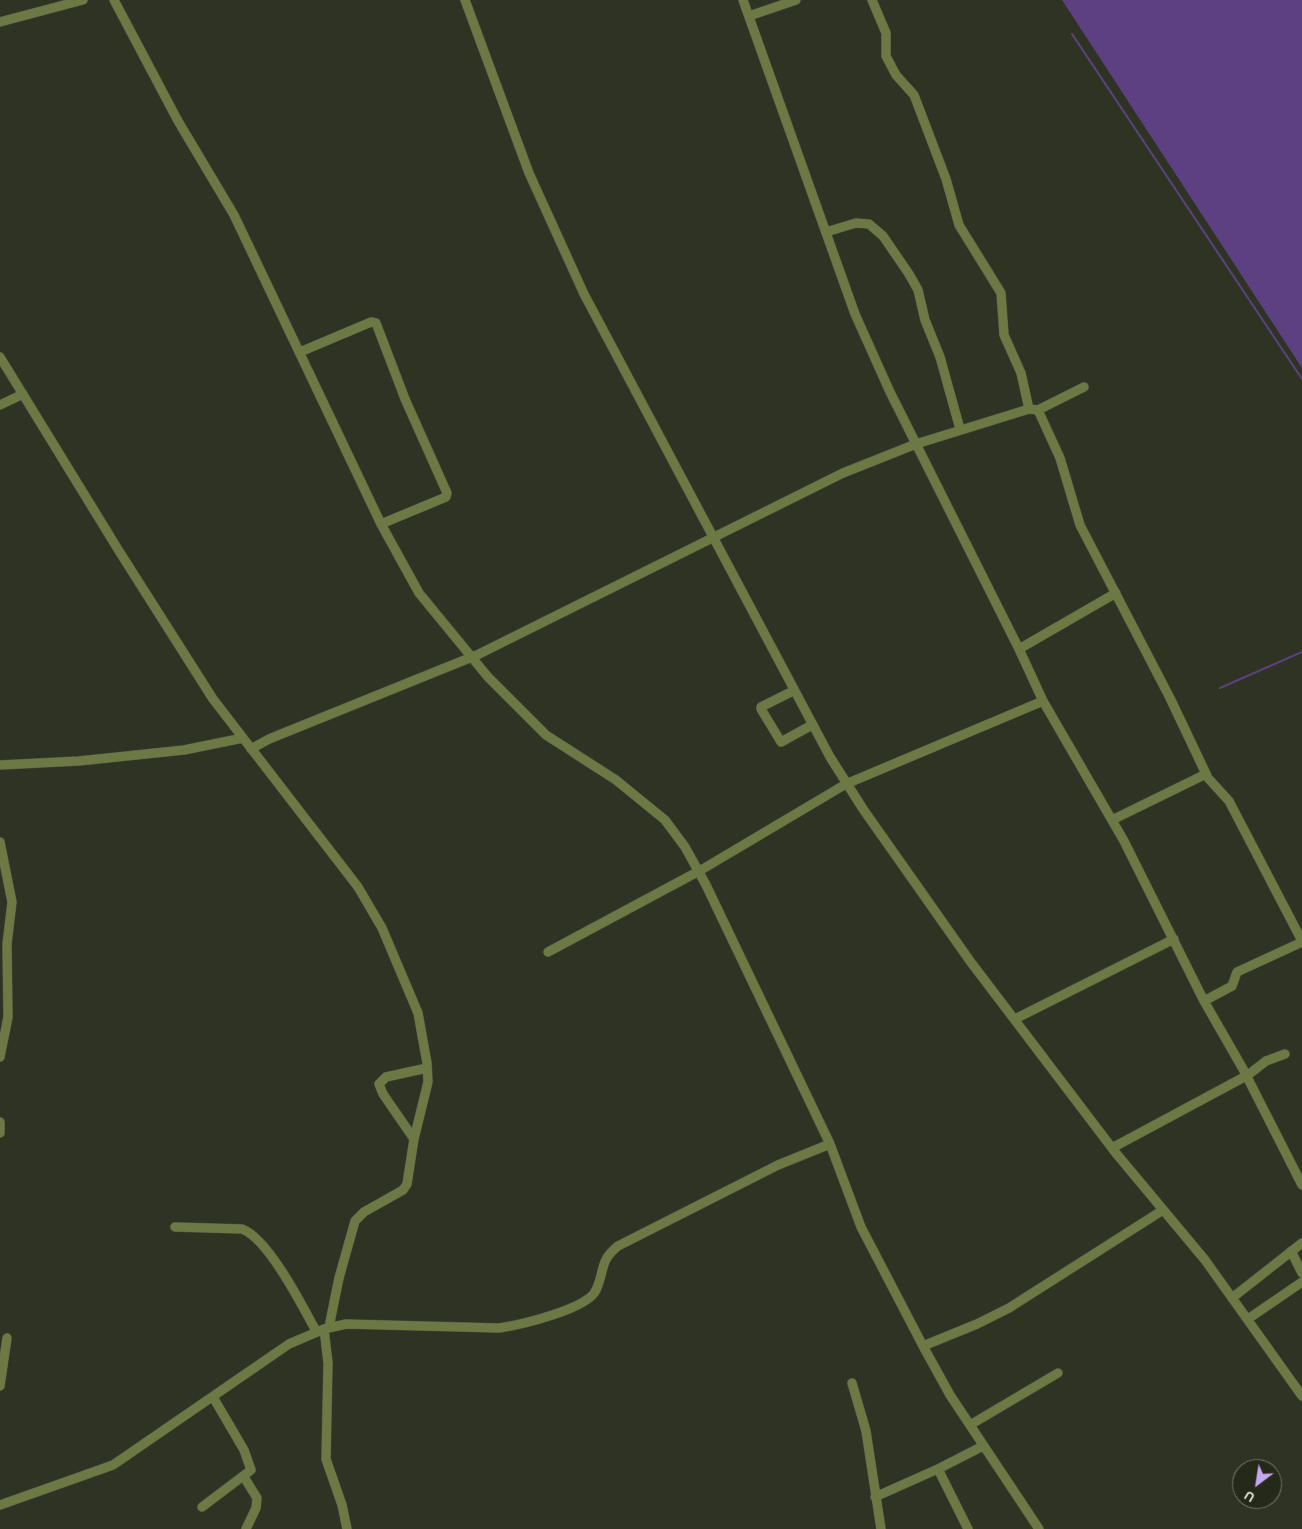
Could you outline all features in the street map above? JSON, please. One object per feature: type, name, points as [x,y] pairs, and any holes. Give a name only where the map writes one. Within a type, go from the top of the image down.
[{"type":"street","points":[[0,22],[82,0]]},
{"type":"street","points":[[114,0],[178,121],[234,215],[381,524],[419,593],[502,692],[546,735],[616,780],[652,809],[685,847],[699,871],[830,1144],[861,1227],[950,1395],[1038,1529]]},
{"type":"street","points":[[465,0],[507,115],[548,218],[611,348],[661,437],[793,691],[846,784],[965,953],[1112,1148],[1205,1260],[1302,1396]]},
{"type":"street","points":[[743,0],[868,345],[1043,701],[1112,820],[1204,1001],[1247,1076],[1302,1185]]},
{"type":"street","points":[[748,16],[796,0]]},
{"type":"street","points":[[872,0],[886,33],[886,56],[896,75],[914,95],[946,179],[960,225],[1000,293],[1004,335],[1021,373],[1029,409]]},
{"type":"street","points":[[826,232],[856,223],[869,224],[883,236],[909,274],[918,290],[930,337],[940,357],[960,429]]},
{"type":"street","points":[[300,352],[370,322],[376,324],[405,399],[448,493],[446,497],[381,524]]},
{"type":"street","points":[[0,357],[118,551],[213,699],[358,888],[373,911],[415,1007],[427,1068],[427,1091],[414,1139],[405,1189],[364,1212],[355,1221],[323,1329],[328,1362],[326,1459],[342,1505],[347,1529]]},
{"type":"street","points":[[251,749],[268,740],[472,658],[843,473],[960,429],[1029,409],[1038,410],[1084,386]]},
{"type":"street","points":[[0,405],[23,394]]},
{"type":"street","points":[[1038,410],[1063,468],[1076,515],[1206,774],[1211,783],[1229,801],[1302,942],[1237,972],[1232,986],[1204,1001]]},
{"type":"street","points":[[1019,649],[1116,593]]},
{"type":"street","points":[[793,691],[760,709],[781,742],[812,725]]},
{"type":"street","points":[[548,952],[699,871],[846,784],[1043,701]]},
{"type":"street","points":[[0,765],[79,761],[184,750],[242,738]]},
{"type":"street","points":[[1112,820],[1206,774]]},
{"type":"street","points":[[0,842],[12,902],[6,944],[8,1017],[0,1057]]},
{"type":"street","points":[[1015,1019],[1174,939]]},
{"type":"street","points":[[1112,1148],[1247,1076],[1266,1061],[1286,1054]]},
{"type":"street","points":[[414,1139],[383,1094],[379,1084],[386,1076],[427,1068]]},
{"type":"street","points":[[0,1122],[0,1133]]},
{"type":"street","points":[[0,1506],[113,1465],[289,1344],[323,1329],[346,1324],[500,1328],[513,1326],[572,1307],[592,1297],[597,1289],[606,1258],[618,1246],[778,1165],[830,1144]]},
{"type":"street","points":[[923,1346],[977,1324],[1009,1308],[1163,1210]]},
{"type":"street","points":[[175,1227],[242,1229],[251,1233],[323,1329]]},
{"type":"street","points":[[1232,1298],[1302,1242]]},
{"type":"street","points":[[1291,1251],[1302,1273]]},
{"type":"street","points":[[1248,1319],[1302,1282]]},
{"type":"street","points":[[0,1386],[7,1338]]},
{"type":"street","points":[[970,1425],[1058,1373]]},
{"type":"street","points":[[852,1383],[866,1430],[881,1529]]},
{"type":"street","points":[[202,1507],[251,1470],[251,1465],[213,1397]]},
{"type":"street","points":[[875,1497],[938,1469],[983,1446]]},
{"type":"street","points":[[938,1469],[968,1529]]},
{"type":"street","points":[[244,1477],[257,1498],[256,1508],[246,1529]]},
{"type":"shaded area","points":[[1062,0],[1302,0],[1302,368]]},
{"type":"waterway","points":[[1072,34],[1302,379]]},
{"type":"waterway","points":[[1220,688],[1302,652]]}]
